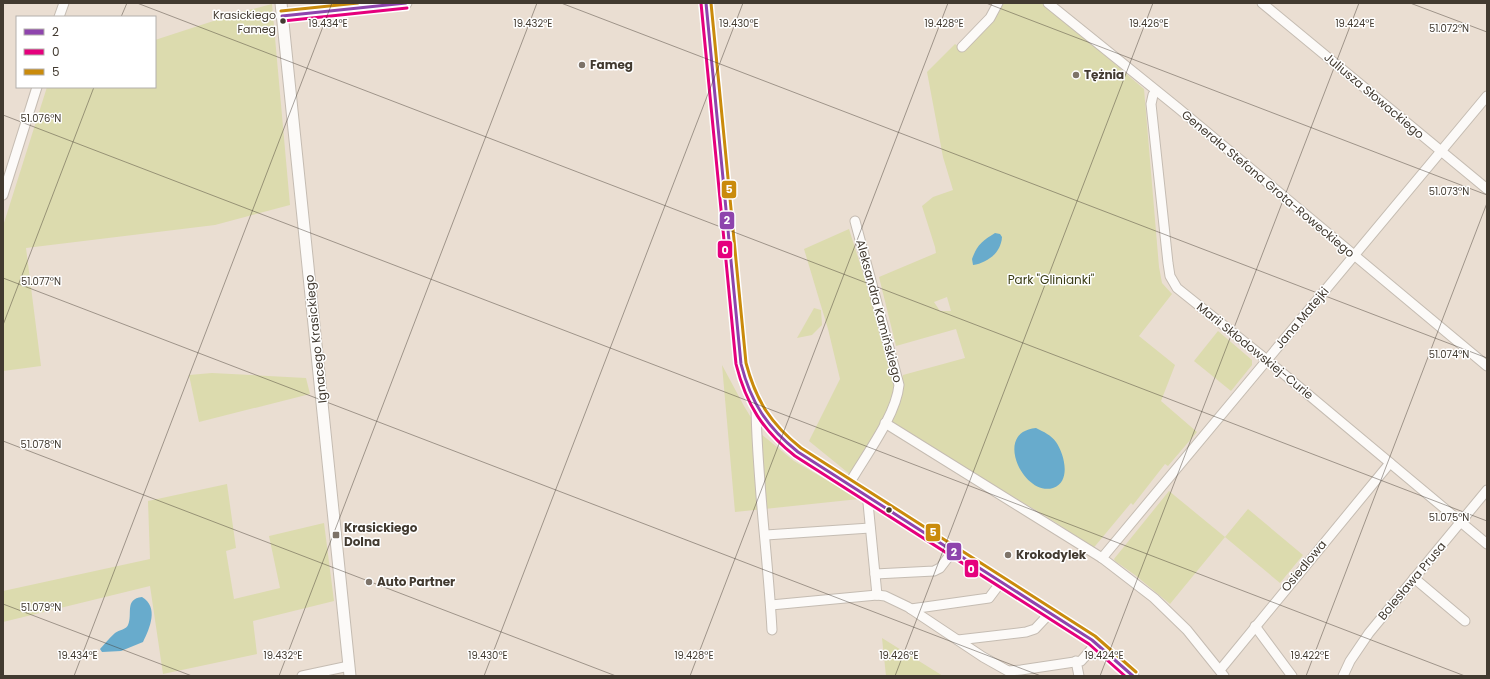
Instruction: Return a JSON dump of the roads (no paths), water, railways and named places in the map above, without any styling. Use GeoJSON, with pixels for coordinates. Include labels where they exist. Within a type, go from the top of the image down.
{"type":"FeatureCollection","features":[{"type":"Feature","properties":{"kind":"street"},"geometry":{"type":"LineString","coordinates":[[59,16],[64,3]]}},
{"type":"Feature","properties":{"kind":"street","name":"Ignacego Krasickiego"},"geometry":{"type":"LineString","coordinates":[[281,3],[349,671]]}},
{"type":"Feature","properties":{"kind":"street"},"geometry":{"type":"LineString","coordinates":[[282,16],[406,3]]}},
{"type":"Feature","properties":{"kind":"street"},"geometry":{"type":"LineString","coordinates":[[706,3],[741,364],[746,383],[756,407],[783,441],[1050,613],[1096,644],[1133,676]]}},
{"type":"Feature","properties":{"kind":"street"},"geometry":{"type":"LineString","coordinates":[[962,47],[990,18],[998,3]]}},
{"type":"Feature","properties":{"kind":"street","name":"Generała Stefana Grota-Roweckiego"},"geometry":{"type":"LineString","coordinates":[[1048,3],[1487,366]]}},
{"type":"Feature","properties":{"kind":"street","name":"Juliusza Słowackiego"},"geometry":{"type":"LineString","coordinates":[[1262,3],[1487,189]]}},
{"type":"Feature","properties":{"kind":"street"},"geometry":{"type":"LineString","coordinates":[[3,195],[37,88]]}},
{"type":"Feature","properties":{"kind":"street","name":"Marii Skłodowskiej-Curie"},"geometry":{"type":"LineString","coordinates":[[1156,91],[1153,95],[1151,104],[1168,263],[1172,282],[1177,288],[1267,360],[1487,544]]}},
{"type":"Feature","properties":{"kind":"street","name":"Jana Matejki"},"geometry":{"type":"LineString","coordinates":[[1102,558],[1487,96]]}},
{"type":"Feature","properties":{"kind":"street","name":"Aleksandra Kamińskiego"},"geometry":{"type":"LineString","coordinates":[[849,484],[895,405],[900,385],[855,221]]}},
{"type":"Feature","properties":{"kind":"street"},"geometry":{"type":"LineString","coordinates":[[756,407],[756,436],[766,535],[772,630]]}},
{"type":"Feature","properties":{"kind":"street"},"geometry":{"type":"LineString","coordinates":[[885,423],[1102,558],[1154,598],[1187,630],[1222,673]]}},
{"type":"Feature","properties":{"kind":"street","name":"Osiedlowa"},"geometry":{"type":"LineString","coordinates":[[1222,673],[1255,626],[1390,463]]}},
{"type":"Feature","properties":{"kind":"street","name":"Bolesława Prusa"},"geometry":{"type":"LineString","coordinates":[[1343,676],[1359,647],[1487,490]]}},
{"type":"Feature","properties":{"kind":"street"},"geometry":{"type":"LineString","coordinates":[[870,498],[868,503],[877,595]]}},
{"type":"Feature","properties":{"kind":"street"},"geometry":{"type":"LineString","coordinates":[[766,535],[870,528]]}},
{"type":"Feature","properties":{"kind":"street"},"geometry":{"type":"LineString","coordinates":[[875,574],[934,570],[940,568],[953,551]]}},
{"type":"Feature","properties":{"kind":"street"},"geometry":{"type":"LineString","coordinates":[[1414,578],[1465,621]]}},
{"type":"Feature","properties":{"kind":"street"},"geometry":{"type":"LineString","coordinates":[[911,609],[989,598],[1001,582]]}},
{"type":"Feature","properties":{"kind":"street"},"geometry":{"type":"LineString","coordinates":[[771,605],[877,595],[884,596],[911,609],[1008,671],[1081,661],[1096,644]]}},
{"type":"Feature","properties":{"kind":"street"},"geometry":{"type":"LineString","coordinates":[[958,640],[1035,630],[1050,613]]}},
{"type":"Feature","properties":{"kind":"street"},"geometry":{"type":"LineString","coordinates":[[1255,626],[1292,676]]}},
{"type":"Feature","properties":{"kind":"street"},"geometry":{"type":"LineString","coordinates":[[1076,661],[1079,676]]}},
{"type":"Feature","properties":{"kind":"street"},"geometry":{"type":"LineString","coordinates":[[302,676],[349,671]]}},
{"type":"Feature","properties":{"kind":"water"},"geometry":{"type":"Polygon","coordinates":[[[995,233],[1000,234],[1002,237],[999,248],[988,259],[973,265],[972,259],[978,247],[983,241],[995,233]]]}},
{"type":"Feature","properties":{"kind":"water"},"geometry":{"type":"Polygon","coordinates":[[[1036,428],[1054,440],[1062,453],[1064,460],[1065,467],[1063,480],[1059,485],[1053,488],[1042,488],[1032,483],[1023,474],[1017,463],[1014,451],[1016,440],[1023,432],[1036,428]]]}},
{"type":"Feature","properties":{"kind":"water"},"geometry":{"type":"Polygon","coordinates":[[[142,597],[147,601],[152,612],[152,618],[143,642],[121,651],[102,652],[100,649],[111,637],[127,626],[130,608],[133,601],[136,598],[142,597]]]}},
{"type":"Feature","properties":{"kind":"place","name":"Krasickiego Fameg"},"geometry":{"type":"Point","coordinates":[283,21]}},
{"type":"Feature","properties":{"kind":"place","name":"Fameg"},"geometry":{"type":"Point","coordinates":[582,65]}},
{"type":"Feature","properties":{"kind":"place","name":"Tężnia"},"geometry":{"type":"Point","coordinates":[1076,75]}},
{"type":"Feature","properties":{"kind":"place","name":"Krasickiego Dolna"},"geometry":{"type":"Point","coordinates":[336,535]}},
{"type":"Feature","properties":{"kind":"place","name":"Krokodylek"},"geometry":{"type":"Point","coordinates":[1008,555]}},
{"type":"Feature","properties":{"kind":"place","name":"Auto Partner"},"geometry":{"type":"Point","coordinates":[369,582]}},
{"type":"Feature","properties":{"kind":"park label","name":"Park \"Glinianki\""},"geometry":{"type":"Point","coordinates":[1051,280]}}]}
